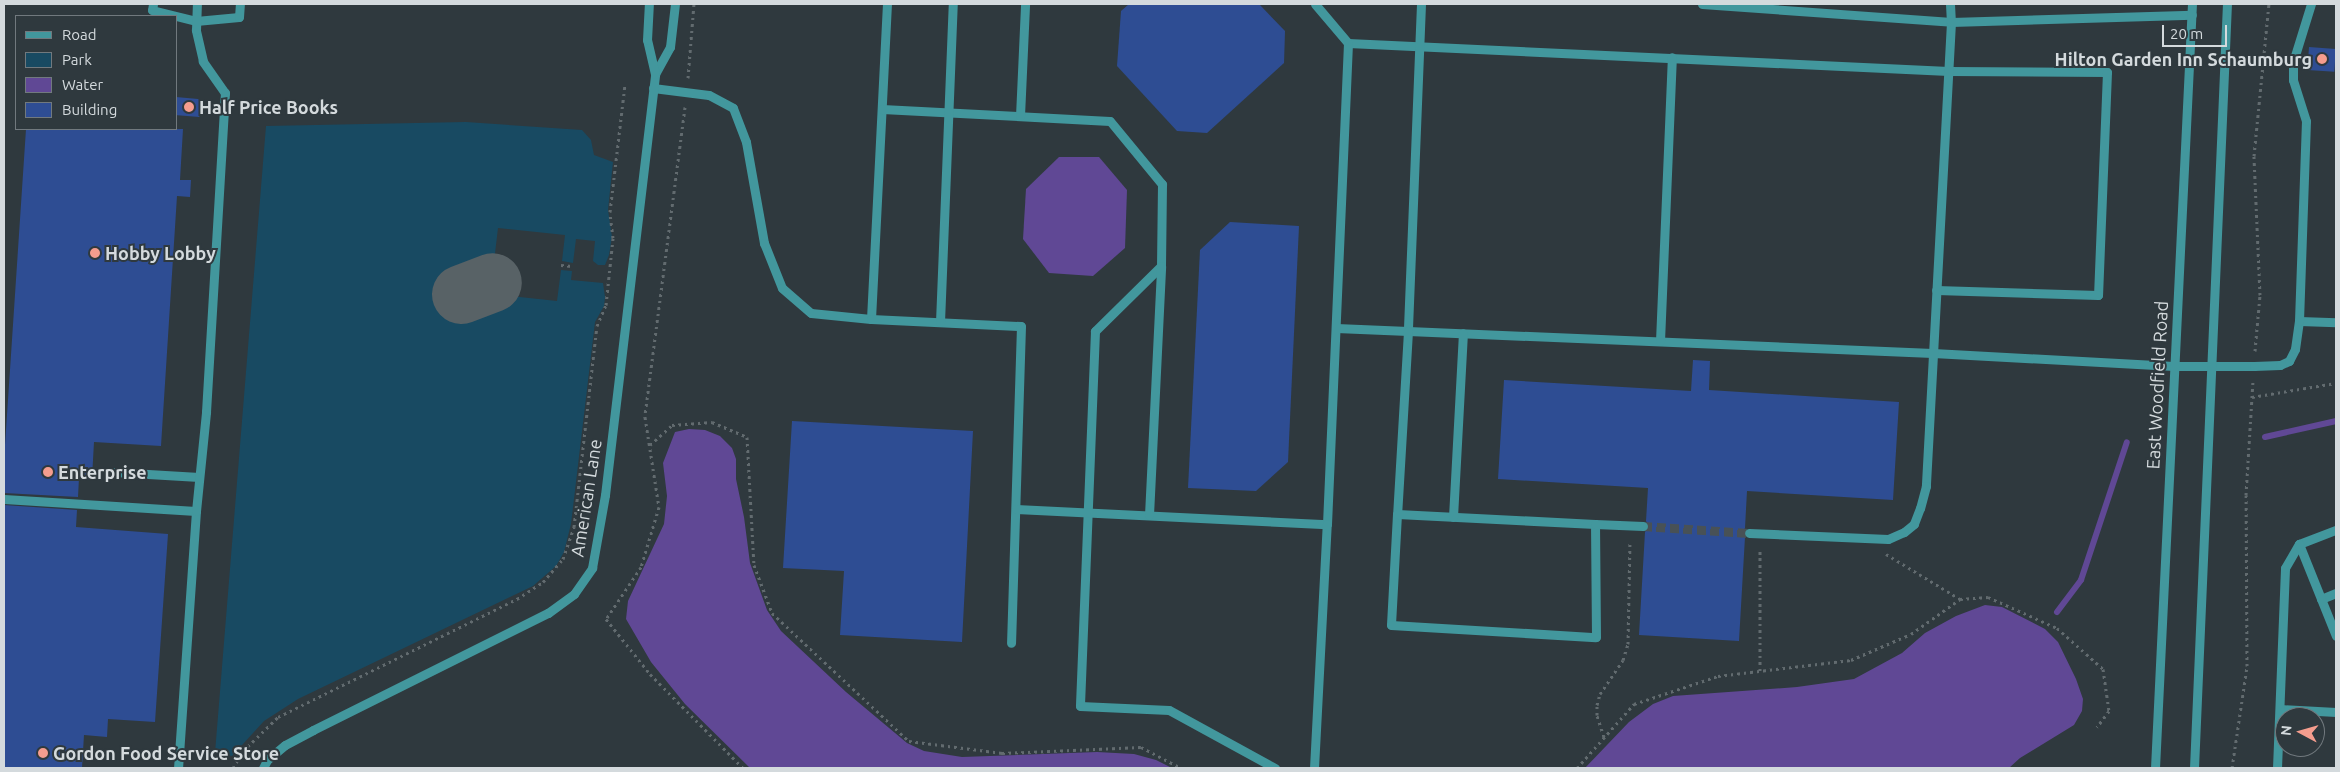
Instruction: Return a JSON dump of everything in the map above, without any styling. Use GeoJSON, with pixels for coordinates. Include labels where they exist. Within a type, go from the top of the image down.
{"type":"FeatureCollection","features":[{"type":"Feature","properties":{"kind":"street"},"geometry":{"type":"LineString","coordinates":[[153,4],[152,10],[172,15]]}},
{"type":"Feature","properties":{"kind":"street"},"geometry":{"type":"LineString","coordinates":[[178,768],[196,511],[206,412],[226,92],[203,60],[196,30],[197,4]]}},
{"type":"Feature","properties":{"kind":"street"},"geometry":{"type":"LineString","coordinates":[[178,16],[196,21],[239,17],[240,4]]}},
{"type":"Feature","properties":{"kind":"street","name":"American Lane"},"geometry":{"type":"LineString","coordinates":[[649,4],[647,40],[655,74]]}},
{"type":"Feature","properties":{"kind":"street","name":"American Lane"},"geometry":{"type":"LineString","coordinates":[[262,768],[284,745],[548,613],[574,594],[592,568],[604,495],[655,74],[670,46],[674,4]]}},
{"type":"Feature","properties":{"kind":"street"},"geometry":{"type":"LineString","coordinates":[[871,319],[887,4]]}},
{"type":"Feature","properties":{"kind":"street"},"geometry":{"type":"LineString","coordinates":[[940,322],[952,4]]}},
{"type":"Feature","properties":{"kind":"street"},"geometry":{"type":"LineString","coordinates":[[1020,116],[1025,4]]}},
{"type":"Feature","properties":{"kind":"street"},"geometry":{"type":"LineString","coordinates":[[1422,4],[1408,331],[1391,625],[1596,637],[1595,524]]}},
{"type":"Feature","properties":{"kind":"street"},"geometry":{"type":"LineString","coordinates":[[1702,4],[1951,22],[2192,14]]}},
{"type":"Feature","properties":{"kind":"street"},"geometry":{"type":"LineString","coordinates":[[1749,533],[1888,539],[1904,532],[1914,524],[1926,486],[1951,22],[1950,4]]}},
{"type":"Feature","properties":{"kind":"street","name":"East Woodfield Road"},"geometry":{"type":"LineString","coordinates":[[2155,768],[2192,4]]}},
{"type":"Feature","properties":{"kind":"street"},"geometry":{"type":"LineString","coordinates":[[2194,768],[2227,4]]}},
{"type":"Feature","properties":{"kind":"street"},"geometry":{"type":"LineString","coordinates":[[1336,328],[1933,353],[2174,366],[2280,365],[2289,361],[2295,349],[2299,321],[2306,121],[2293,80],[2293,62],[2311,4]]}},
{"type":"Feature","properties":{"kind":"street"},"geometry":{"type":"LineString","coordinates":[[1314,768],[1327,524],[1348,43],[1319,5]]}},
{"type":"Feature","properties":{"kind":"street"},"geometry":{"type":"LineString","coordinates":[[1348,43],[1948,71],[2107,72],[2098,295],[1936,290]]}},
{"type":"Feature","properties":{"kind":"street"},"geometry":{"type":"LineString","coordinates":[[1660,341],[1672,57]]}},
{"type":"Feature","properties":{"kind":"street"},"geometry":{"type":"LineString","coordinates":[[653,88],[710,95],[733,108],[746,142],[764,243],[782,288],[811,313],[871,319],[1021,326],[1011,643]]}},
{"type":"Feature","properties":{"kind":"street"},"geometry":{"type":"LineString","coordinates":[[882,109],[1110,121],[1162,184],[1161,266],[1149,515]]}},
{"type":"Feature","properties":{"kind":"street"},"geometry":{"type":"LineString","coordinates":[[1161,266],[1095,331],[1080,706],[1169,710],[1275,768]]}},
{"type":"Feature","properties":{"kind":"street"},"geometry":{"type":"LineString","coordinates":[[2299,321],[2336,322]]}},
{"type":"Feature","properties":{"kind":"street"},"geometry":{"type":"LineString","coordinates":[[1453,517],[1463,333]]}},
{"type":"Feature","properties":{"kind":"street"},"geometry":{"type":"LineString","coordinates":[[114,472],[199,477]]}},
{"type":"Feature","properties":{"kind":"street"},"geometry":{"type":"LineString","coordinates":[[4,499],[196,511]]}},
{"type":"Feature","properties":{"kind":"street"},"geometry":{"type":"LineString","coordinates":[[1016,509],[1327,524]]}},
{"type":"Feature","properties":{"kind":"street"},"geometry":{"type":"LineString","coordinates":[[1397,514],[1643,526]]}},
{"type":"Feature","properties":{"kind":"street"},"geometry":{"type":"LineString","coordinates":[[2280,707],[2285,568],[2299,544],[2336,530]]}},
{"type":"Feature","properties":{"kind":"street"},"geometry":{"type":"LineString","coordinates":[[2299,544],[2336,636]]}},
{"type":"Feature","properties":{"kind":"street"},"geometry":{"type":"LineString","coordinates":[[2321,599],[2336,593]]}},
{"type":"Feature","properties":{"kind":"path"},"geometry":{"type":"LineString","coordinates":[[694,4],[687,92],[645,417],[659,507],[641,567],[606,619],[650,674],[743,768]]}},
{"type":"Feature","properties":{"kind":"path"},"geometry":{"type":"LineString","coordinates":[[2232,768],[2247,666],[2246,495],[2260,295],[2254,156],[2269,4]]}},
{"type":"Feature","properties":{"kind":"path"},"geometry":{"type":"LineString","coordinates":[[233,768],[249,745],[278,717],[517,599],[543,582],[564,559],[574,527],[597,326],[606,305],[614,238],[610,212],[624,84]]}},
{"type":"Feature","properties":{"kind":"path"},"geometry":{"type":"LineString","coordinates":[[561,265],[572,266]]}},
{"type":"Feature","properties":{"kind":"path"},"geometry":{"type":"LineString","coordinates":[[2252,397],[2336,383]]}},
{"type":"Feature","properties":{"kind":"path"},"geometry":{"type":"LineString","coordinates":[[649,446],[672,425],[712,422],[747,437],[754,565],[772,613],[908,741],[1002,753],[1141,747],[1181,768]]}},
{"type":"Feature","properties":{"kind":"path"},"geometry":{"type":"LineString","coordinates":[[1760,534],[1760,671]]}},
{"type":"Feature","properties":{"kind":"path"},"geometry":{"type":"LineString","coordinates":[[1604,738],[1597,715],[1597,705],[1600,694],[1623,660],[1628,644],[1630,543]]}},
{"type":"Feature","properties":{"kind":"path"},"geometry":{"type":"LineString","coordinates":[[1884,553],[1960,599]]}},
{"type":"Feature","properties":{"kind":"path"},"geometry":{"type":"LineString","coordinates":[[1577,768],[1634,704],[1718,676],[1850,660],[1911,634],[1960,599],[1988,597],[2057,628],[2103,669],[2109,711],[2097,727]]}},
{"type":"Feature","properties":{"kind":"green space"},"geometry":{"type":"Polygon","coordinates":[[[466,122],[582,130],[591,140],[594,155],[613,162],[608,210],[612,237],[605,265],[598,265],[593,261],[595,241],[576,239],[573,263],[562,261],[565,235],[498,228],[492,279],[461,291],[462,282],[451,281],[448,304],[459,306],[461,297],[492,284],[491,294],[557,301],[561,270],[572,271],[571,280],[603,283],[604,306],[595,322],[571,524],[564,552],[556,566],[533,586],[298,699],[264,721],[232,756],[215,753],[266,126],[466,122]]]}},
{"type":"Feature","properties":{"kind":"water"},"geometry":{"type":"Polygon","coordinates":[[[1059,157],[1099,157],[1127,190],[1125,248],[1093,276],[1049,273],[1023,239],[1026,189],[1059,157]]]}},
{"type":"Feature","properties":{"kind":"water"},"geometry":{"type":"Polygon","coordinates":[[[689,429],[705,430],[720,436],[732,448],[736,459],[736,479],[744,517],[750,563],[767,610],[781,631],[846,692],[907,743],[924,751],[962,757],[1097,752],[1134,754],[1156,760],[1172,768],[750,768],[685,704],[651,662],[626,619],[628,601],[664,524],[667,496],[663,463],[675,432],[689,429]]]}},
{"type":"Feature","properties":{"kind":"water"},"geometry":{"type":"Polygon","coordinates":[[[1985,605],[2002,607],[2045,629],[2058,642],[2076,679],[2083,699],[2082,711],[2074,725],[2020,758],[2009,768],[1585,768],[1629,722],[1653,704],[1673,696],[1797,687],[1854,679],[1902,653],[1925,633],[1956,616],[1985,605]]]}},
{"type":"Feature","properties":{"kind":"building"},"geometry":{"type":"Polygon","coordinates":[[[1129,4],[1259,4],[1285,31],[1284,63],[1207,133],[1177,131],[1117,66],[1121,11],[1129,4]]]}},
{"type":"Feature","properties":{"kind":"building","name":"Hilton Garden Inn Schaumburg"},"geometry":{"type":"Polygon","coordinates":[[[2309,47],[2336,49],[2334,72],[2307,70],[2309,47]]]}},
{"type":"Feature","properties":{"kind":"building","name":"Half Price Books"},"geometry":{"type":"Polygon","coordinates":[[[178,97],[201,99],[199,117],[178,115],[178,97]]]}},
{"type":"Feature","properties":{"kind":"building","name":"Hobby Lobby"},"geometry":{"type":"Polygon","coordinates":[[[183,129],[180,180],[191,180],[190,197],[177,196],[161,446],[94,442],[92,478],[79,478],[78,497],[4,493],[4,460],[26,130],[183,129]]]}},
{"type":"Feature","properties":{"kind":"building"},"geometry":{"type":"Polygon","coordinates":[[[1230,222],[1299,226],[1288,462],[1256,491],[1188,488],[1200,250],[1230,222]]]}},
{"type":"Feature","properties":{"kind":"building"},"geometry":{"type":"Polygon","coordinates":[[[1693,360],[1710,361],[1709,390],[1899,402],[1893,500],[1747,491],[1745,528],[1743,532],[1745,537],[1739,641],[1639,635],[1645,532],[1649,527],[1646,521],[1648,488],[1498,479],[1504,380],[1691,391],[1693,360]]]}},
{"type":"Feature","properties":{"kind":"building"},"geometry":{"type":"Polygon","coordinates":[[[792,421],[973,431],[962,642],[840,635],[844,571],[783,568],[792,421]]]}},
{"type":"Feature","properties":{"kind":"building"},"geometry":{"type":"Polygon","coordinates":[[[4,505],[77,510],[76,527],[168,534],[155,722],[108,719],[107,737],[84,735],[82,768],[4,768],[4,505]]]}},
{"type":"Feature","properties":{"kind":"waterway"},"geometry":{"type":"LineString","coordinates":[[2265,437],[2336,421]]}},
{"type":"Feature","properties":{"kind":"waterway"},"geometry":{"type":"LineString","coordinates":[[2057,612],[2081,580],[2127,442]]}},
{"type":"Feature","properties":{"kind":"taxiway"},"geometry":{"type":"LineString","coordinates":[[461,294],[492,282]]}},
{"type":"Feature","properties":{"kind":"tunnel"},"geometry":{"type":"LineString","coordinates":[[1643,526],[1749,533]]}},
{"type":"Feature","properties":{"kind":"place","name":"Hilton Garden Inn Schaumburg"},"geometry":{"type":"Point","coordinates":[2322,59]}},
{"type":"Feature","properties":{"kind":"place","name":"Half Price Books"},"geometry":{"type":"Point","coordinates":[189,107]}},
{"type":"Feature","properties":{"kind":"place","name":"Hobby Lobby"},"geometry":{"type":"Point","coordinates":[95,253]}},
{"type":"Feature","properties":{"kind":"place","name":"Enterprise"},"geometry":{"type":"Point","coordinates":[48,472]}},
{"type":"Feature","properties":{"kind":"place","name":"Gordon Food Service Store"},"geometry":{"type":"Point","coordinates":[43,753]}}]}
